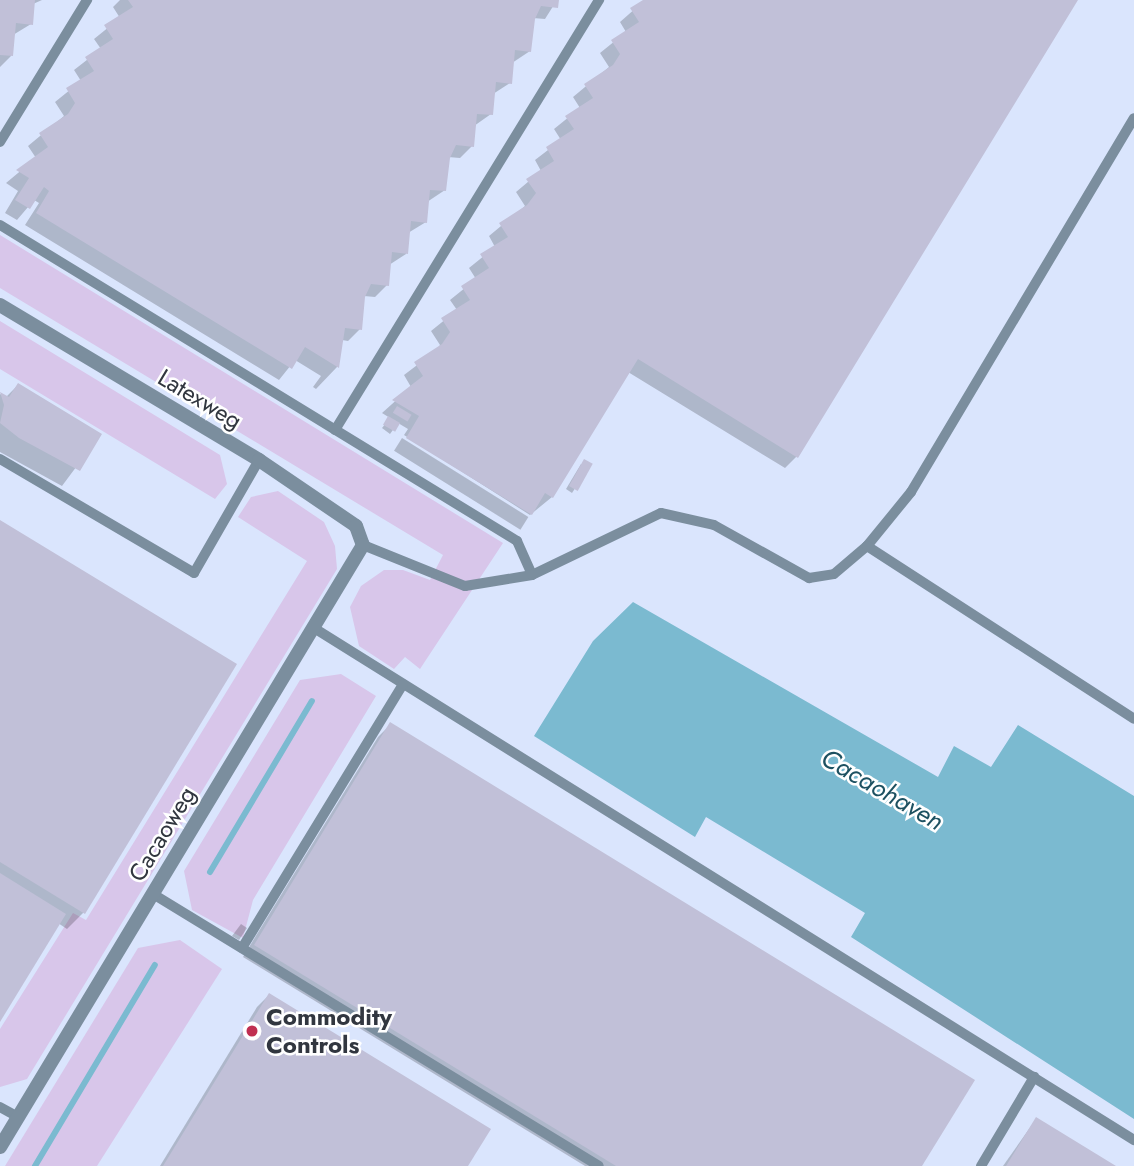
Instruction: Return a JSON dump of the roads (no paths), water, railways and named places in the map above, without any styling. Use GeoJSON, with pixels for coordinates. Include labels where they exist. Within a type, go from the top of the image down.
{"type":"FeatureCollection","features":[{"type":"Feature","properties":{"kind":"street","name":"Latexweg"},"geometry":{"type":"LineString","coordinates":[[0,304],[259,460],[356,526],[363,545]]}},
{"type":"Feature","properties":{"kind":"street","name":"Cacaoweg"},"geometry":{"type":"LineString","coordinates":[[0,1147],[363,545]]}},
{"type":"Feature","properties":{"kind":"lane"},"geometry":{"type":"LineString","coordinates":[[0,142],[87,0]]}},
{"type":"Feature","properties":{"kind":"lane"},"geometry":{"type":"LineString","coordinates":[[335,429],[598,0]]}},
{"type":"Feature","properties":{"kind":"lane"},"geometry":{"type":"LineString","coordinates":[[363,545],[465,586],[532,575],[661,513],[715,525],[809,579],[834,574],[867,546],[911,492],[1134,118]]}},
{"type":"Feature","properties":{"kind":"lane"},"geometry":{"type":"LineString","coordinates":[[0,225],[517,541],[532,575]]}},
{"type":"Feature","properties":{"kind":"lane"},"geometry":{"type":"LineString","coordinates":[[0,458],[194,573],[259,460]]}},
{"type":"Feature","properties":{"kind":"lane"},"geometry":{"type":"LineString","coordinates":[[867,546],[1134,719]]}},
{"type":"Feature","properties":{"kind":"lane"},"geometry":{"type":"LineString","coordinates":[[314,628],[1134,1140]]}},
{"type":"Feature","properties":{"kind":"lane"},"geometry":{"type":"LineString","coordinates":[[242,948],[403,684]]}},
{"type":"Feature","properties":{"kind":"lane"},"geometry":{"type":"LineString","coordinates":[[153,894],[599,1166]]}},
{"type":"Feature","properties":{"kind":"lane"},"geometry":{"type":"LineString","coordinates":[[981,1166],[1034,1077]]}},
{"type":"Feature","properties":{"kind":"lane"},"geometry":{"type":"LineString","coordinates":[[0,1107],[18,1117]]}},
{"type":"Feature","properties":{"kind":"water","name":"Cacaohaven"},"geometry":{"type":"Polygon","coordinates":[[[633,602],[938,777],[954,746],[991,767],[1018,725],[1134,796],[1134,1119],[851,937],[865,913],[706,817],[695,837],[534,736],[593,641],[633,602]]]}},
{"type":"Feature","properties":{"kind":"waterway"},"geometry":{"type":"LineString","coordinates":[[210,872],[312,701]]}},
{"type":"Feature","properties":{"kind":"waterway"},"geometry":{"type":"LineString","coordinates":[[35,1166],[155,965]]}},
{"type":"Feature","properties":{"kind":"place","name":"Commodity Controls"},"geometry":{"type":"Point","coordinates":[252,1031]}}]}
